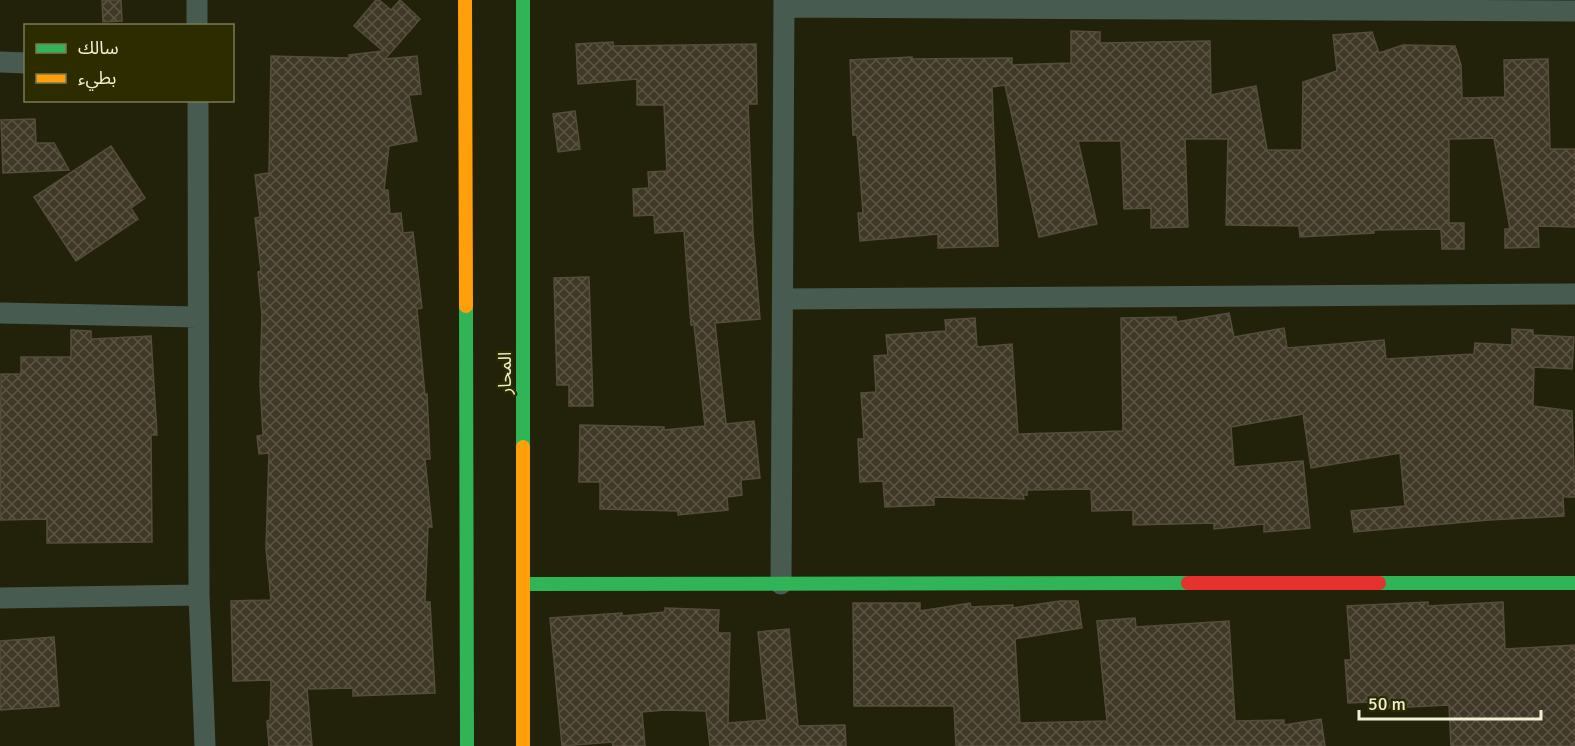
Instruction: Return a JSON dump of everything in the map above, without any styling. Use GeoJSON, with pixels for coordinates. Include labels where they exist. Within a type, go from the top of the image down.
{"type":"FeatureCollection","features":[{"type":"Feature","properties":{"kind":"street"},"geometry":{"type":"LineString","coordinates":[[197,0],[197,24]]}},
{"type":"Feature","properties":{"kind":"street"},"geometry":{"type":"LineString","coordinates":[[465,0],[467,746]]}},
{"type":"Feature","properties":{"kind":"street","name":"المحار"},"geometry":{"type":"LineString","coordinates":[[523,0],[523,746]]}},
{"type":"Feature","properties":{"kind":"street"},"geometry":{"type":"LineString","coordinates":[[781,584],[784,3],[1513,5],[1575,11]]}},
{"type":"Feature","properties":{"kind":"street"},"geometry":{"type":"LineString","coordinates":[[0,62],[24,63]]}},
{"type":"Feature","properties":{"kind":"street"},"geometry":{"type":"LineString","coordinates":[[198,102],[199,595],[205,746]]}},
{"type":"Feature","properties":{"kind":"street"},"geometry":{"type":"LineString","coordinates":[[783,299],[1575,294]]}},
{"type":"Feature","properties":{"kind":"street"},"geometry":{"type":"LineString","coordinates":[[0,314],[198,317]]}},
{"type":"Feature","properties":{"kind":"street"},"geometry":{"type":"LineString","coordinates":[[523,584],[1575,583]]}},
{"type":"Feature","properties":{"kind":"street"},"geometry":{"type":"LineString","coordinates":[[0,598],[199,595]]}},
{"type":"Feature","properties":{"kind":"building"},"geometry":{"type":"Polygon","coordinates":[[[102,0],[121,0],[122,21],[103,22],[102,0]]]}},
{"type":"Feature","properties":{"kind":"building"},"geometry":{"type":"Polygon","coordinates":[[[376,0],[391,10],[400,0],[420,19],[385,59],[417,56],[421,94],[409,95],[417,141],[389,146],[384,190],[388,190],[390,214],[401,213],[403,233],[413,232],[422,308],[417,309],[425,395],[427,394],[430,459],[425,459],[432,527],[428,527],[425,602],[430,602],[435,693],[353,696],[353,688],[307,689],[312,746],[269,746],[267,721],[270,720],[271,680],[233,681],[231,601],[271,600],[266,548],[269,453],[259,454],[257,436],[263,435],[260,384],[262,315],[258,272],[261,271],[255,218],[260,217],[255,175],[269,173],[271,56],[349,58],[349,55],[383,51],[354,26],[376,0]]]}},
{"type":"Feature","properties":{"kind":"building"},"geometry":{"type":"Polygon","coordinates":[[[1071,31],[1100,32],[1100,43],[1210,41],[1211,95],[1256,86],[1267,150],[1302,150],[1303,82],[1337,71],[1333,35],[1372,32],[1379,53],[1403,45],[1455,46],[1461,65],[1462,98],[1505,97],[1504,60],[1548,59],[1550,149],[1575,149],[1575,227],[1538,226],[1539,247],[1505,248],[1505,229],[1510,229],[1494,138],[1449,139],[1449,223],[1464,223],[1464,249],[1442,249],[1441,229],[1374,230],[1374,233],[1300,237],[1299,226],[1226,225],[1228,139],[1185,139],[1188,227],[1151,228],[1151,208],[1124,209],[1121,141],[1078,141],[1097,224],[1039,237],[1005,85],[992,87],[998,246],[938,248],[938,234],[860,241],[858,213],[863,213],[857,135],[853,135],[850,60],[912,57],[912,59],[1012,58],[1012,65],[1071,63],[1071,31]]]}},
{"type":"Feature","properties":{"kind":"building"},"geometry":{"type":"Polygon","coordinates":[[[613,42],[613,46],[756,44],[757,104],[748,104],[753,232],[760,319],[715,323],[726,424],[754,421],[760,478],[741,480],[742,495],[727,497],[728,510],[678,515],[678,511],[600,509],[600,482],[579,482],[580,425],[664,427],[664,430],[705,426],[694,325],[691,325],[684,231],[655,233],[654,215],[634,216],[633,189],[649,188],[648,172],[667,171],[664,105],[637,105],[637,79],[578,84],[576,44],[613,42]]]}},
{"type":"Feature","properties":{"kind":"building"},"geometry":{"type":"Polygon","coordinates":[[[575,111],[580,149],[558,152],[553,114],[575,111]]]}},
{"type":"Feature","properties":{"kind":"building"},"geometry":{"type":"Polygon","coordinates":[[[35,119],[36,143],[54,143],[69,170],[3,173],[1,120],[35,119]]]}},
{"type":"Feature","properties":{"kind":"building"},"geometry":{"type":"Polygon","coordinates":[[[111,146],[145,198],[131,208],[138,219],[76,261],[34,197],[111,146]]]}},
{"type":"Feature","properties":{"kind":"building"},"geometry":{"type":"Polygon","coordinates":[[[589,277],[593,406],[569,406],[569,385],[557,385],[554,278],[589,277]]]}},
{"type":"Feature","properties":{"kind":"building"},"geometry":{"type":"Polygon","coordinates":[[[1229,313],[1234,337],[1284,328],[1287,348],[1384,340],[1386,359],[1474,354],[1475,343],[1512,345],[1512,329],[1533,330],[1533,335],[1574,337],[1572,369],[1534,367],[1533,406],[1572,411],[1575,497],[1563,497],[1564,516],[1354,532],[1351,511],[1405,506],[1400,453],[1311,468],[1303,414],[1231,427],[1234,467],[1303,461],[1310,528],[1264,532],[1264,524],[1214,529],[1214,523],[1133,525],[1133,510],[1092,511],[1091,489],[1027,490],[1027,495],[1023,495],[1024,499],[934,497],[934,505],[885,507],[883,481],[860,482],[858,439],[864,439],[861,393],[876,392],[874,356],[888,355],[886,335],[946,331],[945,320],[975,318],[977,347],[1012,344],[1018,434],[1123,431],[1121,318],[1176,317],[1176,322],[1229,313]]]}},
{"type":"Feature","properties":{"kind":"building"},"geometry":{"type":"Polygon","coordinates":[[[71,330],[91,331],[91,339],[151,336],[157,435],[151,435],[152,542],[47,543],[47,519],[0,520],[1,374],[21,374],[21,357],[71,357],[71,330]]]}},
{"type":"Feature","properties":{"kind":"building"},"geometry":{"type":"Polygon","coordinates":[[[1060,601],[1078,601],[1082,628],[1015,639],[1020,723],[1107,721],[1097,621],[1135,618],[1136,627],[1229,621],[1235,721],[1284,720],[1284,725],[1321,719],[1325,746],[956,746],[954,706],[854,706],[853,603],[920,603],[920,611],[970,603],[971,607],[1013,605],[1013,608],[1060,601]]]}},
{"type":"Feature","properties":{"kind":"building"},"geometry":{"type":"Polygon","coordinates":[[[1428,602],[1428,606],[1503,602],[1505,649],[1575,645],[1575,746],[1451,746],[1449,705],[1370,709],[1370,702],[1348,703],[1345,660],[1351,660],[1347,606],[1428,602]]]}},
{"type":"Feature","properties":{"kind":"building"},"geometry":{"type":"Polygon","coordinates":[[[665,608],[719,610],[718,633],[730,633],[728,723],[767,720],[758,632],[789,629],[798,726],[845,725],[846,746],[710,746],[706,711],[665,710],[642,712],[645,746],[613,746],[612,742],[562,746],[550,618],[622,613],[622,616],[665,612],[665,608]]]}},
{"type":"Feature","properties":{"kind":"building"},"geometry":{"type":"Polygon","coordinates":[[[54,637],[59,706],[0,710],[0,641],[54,637]]]}},
{"type":"Feature","properties":{"kind":"traffic: fast"},"geometry":{"type":"LineString","coordinates":[[523,0],[523,447]]}},
{"type":"Feature","properties":{"kind":"traffic: fast"},"geometry":{"type":"LineString","coordinates":[[466,306],[467,746]]}},
{"type":"Feature","properties":{"kind":"traffic: fast"},"geometry":{"type":"LineString","coordinates":[[523,584],[1188,583]]}},
{"type":"Feature","properties":{"kind":"traffic: fast"},"geometry":{"type":"LineString","coordinates":[[1379,583],[1575,583]]}},
{"type":"Feature","properties":{"kind":"traffic: slow"},"geometry":{"type":"LineString","coordinates":[[465,0],[466,306]]}},
{"type":"Feature","properties":{"kind":"traffic: slow"},"geometry":{"type":"LineString","coordinates":[[523,447],[523,746]]}},
{"type":"Feature","properties":{"kind":"traffic: jam"},"geometry":{"type":"LineString","coordinates":[[1188,583],[1379,583]]}}]}
